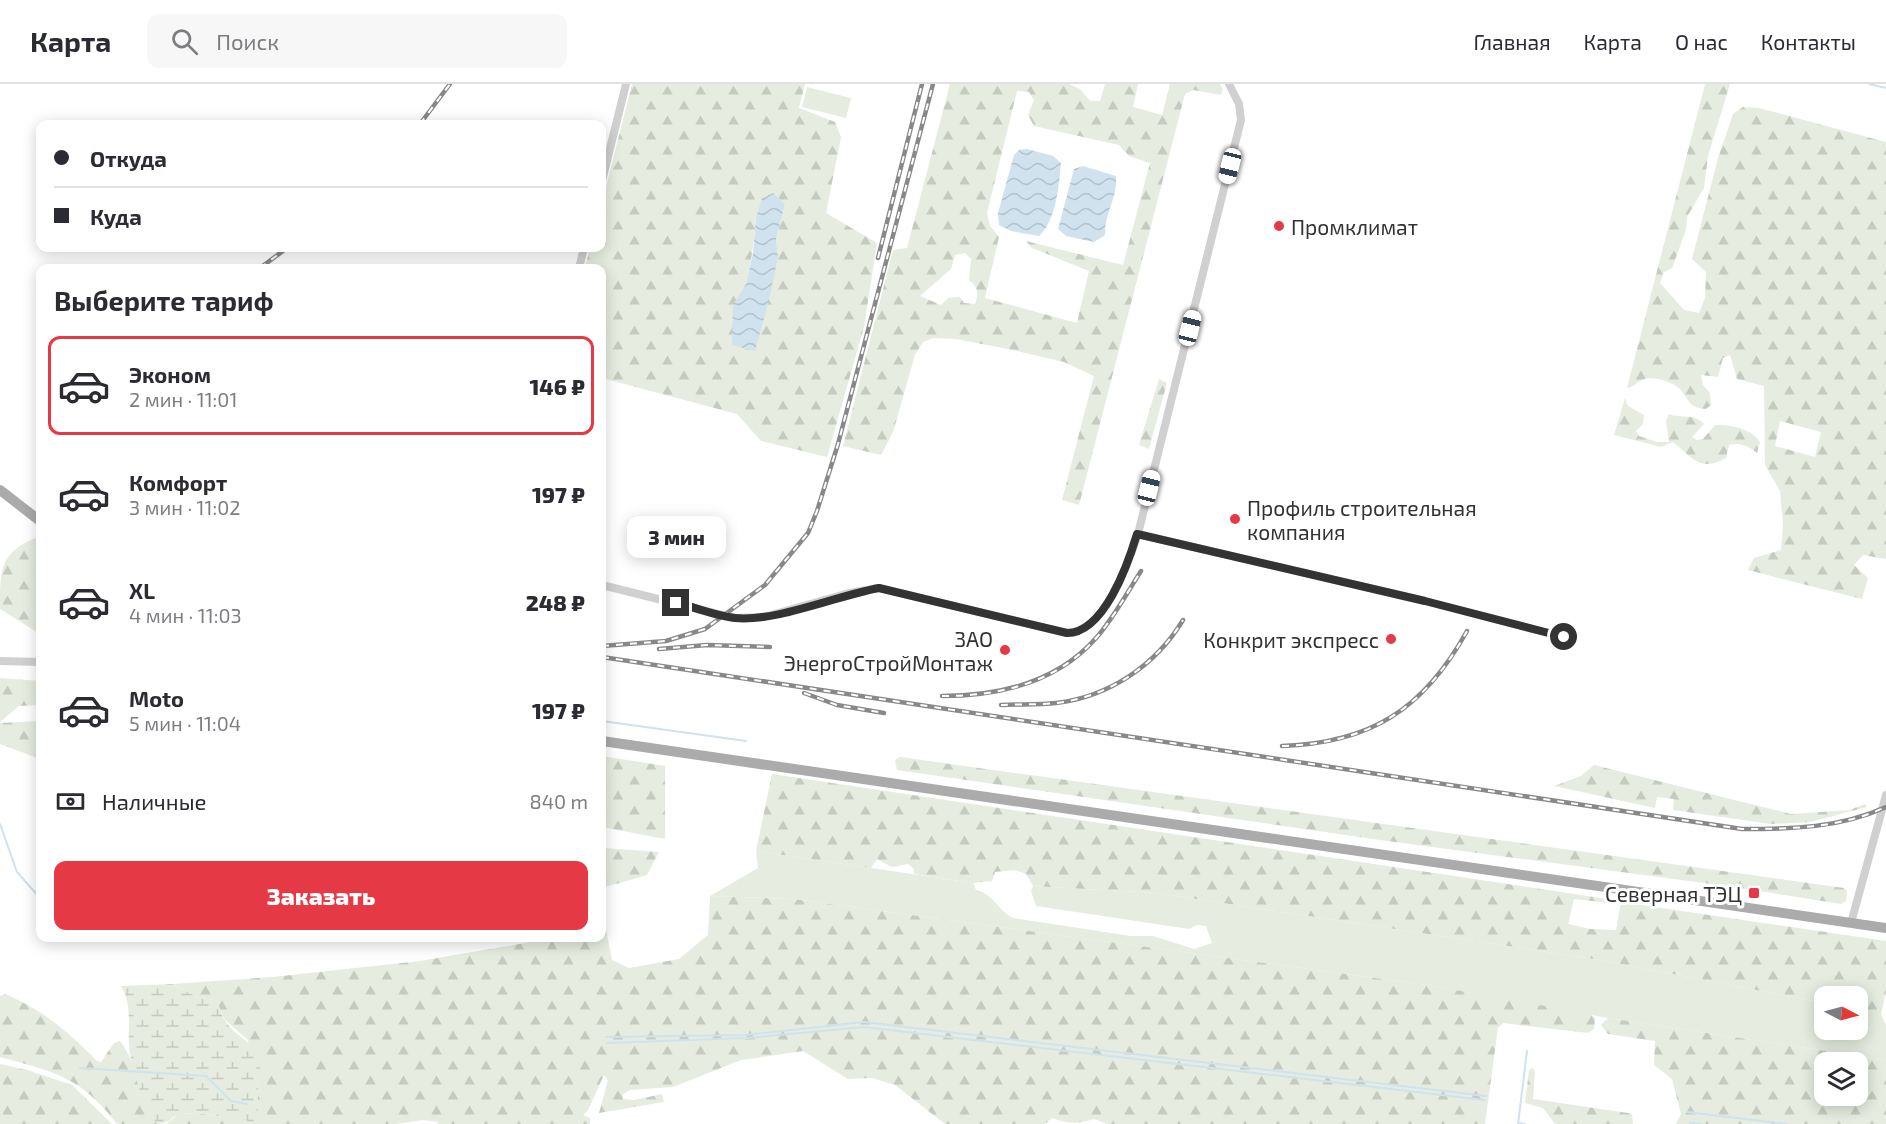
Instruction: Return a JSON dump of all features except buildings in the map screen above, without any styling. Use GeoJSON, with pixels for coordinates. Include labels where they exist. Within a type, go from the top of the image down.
{"type":"FeatureCollection","features":[{"type":"Feature","properties":{"kind":"main road"},"geometry":{"type":"LineString","coordinates":[[0,490],[36,518]]}},
{"type":"Feature","properties":{"kind":"main road"},"geometry":{"type":"LineString","coordinates":[[606,742],[1886,928]]}},
{"type":"Feature","properties":{"kind":"street"},"geometry":{"type":"LineString","coordinates":[[606,165],[626,84]]}},
{"type":"Feature","properties":{"kind":"street"},"geometry":{"type":"LineString","coordinates":[[606,586],[734,618],[764,617],[849,593],[879,588],[1067,633],[1077,633],[1094,621],[1122,579],[1137,534],[1241,120],[1239,104],[1229,84]]}},
{"type":"Feature","properties":{"kind":"street"},"geometry":{"type":"LineString","coordinates":[[1137,534],[1436,604],[1564,637]]}},
{"type":"Feature","properties":{"kind":"street"},"geometry":{"type":"LineString","coordinates":[[0,661],[36,663]]}},
{"type":"Feature","properties":{"kind":"street"},"geometry":{"type":"LineString","coordinates":[[1851,923],[1886,795]]}},
{"type":"Feature","properties":{"kind":"green space"},"geometry":{"type":"Polygon","coordinates":[[[632,84],[805,84],[799,108],[835,122],[841,137],[826,213],[877,243],[864,327],[827,457],[761,441],[737,414],[606,379],[606,264],[586,264],[589,252],[606,252],[606,187],[632,84]],[[785,204],[756,218],[749,272],[745,286],[734,306],[734,319],[778,257],[776,239],[785,204]]]}},
{"type":"Feature","properties":{"kind":"green space"},"geometry":{"type":"Polygon","coordinates":[[[950,84],[1069,84],[1080,89],[1090,101],[1100,101],[1105,84],[1138,84],[1133,107],[1162,115],[1170,84],[1220,84],[1223,90],[1221,95],[1193,90],[1185,94],[1079,505],[1062,500],[1094,376],[1064,362],[956,339],[933,338],[923,342],[915,355],[893,432],[881,455],[843,446],[893,250],[907,248],[950,84]],[[1017,91],[987,213],[990,226],[999,237],[985,298],[1077,323],[1089,271],[1032,248],[1026,241],[1123,265],[1150,163],[1129,156],[1119,145],[1034,126],[1028,115],[1034,100],[1029,92],[1017,91]],[[965,253],[955,255],[951,269],[920,296],[941,305],[948,298],[960,297],[964,303],[975,304],[977,290],[969,280],[971,259],[965,253]]]}},
{"type":"Feature","properties":{"kind":"green space"},"geometry":{"type":"Polygon","coordinates":[[[1705,84],[1730,84],[1708,156],[1704,188],[1687,217],[1686,230],[1672,268],[1664,272],[1660,283],[1684,310],[1699,313],[1705,298],[1706,272],[1692,259],[1718,158],[1733,114],[1743,107],[1759,108],[1886,142],[1886,559],[1863,555],[1854,565],[1868,578],[1862,599],[1748,570],[1754,558],[1781,550],[1783,524],[1780,491],[1765,465],[1764,386],[1737,379],[1730,355],[1723,358],[1718,377],[1701,375],[1703,385],[1710,393],[1711,405],[1706,409],[1693,405],[1678,387],[1664,380],[1644,379],[1627,388],[1705,84]],[[1780,421],[1775,446],[1815,457],[1821,432],[1780,421]]]}},
{"type":"Feature","properties":{"kind":"green space"},"geometry":{"type":"Polygon","coordinates":[[[807,87],[851,98],[846,118],[802,107],[807,87]]]}},
{"type":"Feature","properties":{"kind":"green space"},"geometry":{"type":"Polygon","coordinates":[[[1159,379],[1167,383],[1149,449],[1139,445],[1159,379]]]}},
{"type":"Feature","properties":{"kind":"green space"},"geometry":{"type":"Polygon","coordinates":[[[1625,398],[1628,406],[1644,415],[1643,424],[1636,431],[1639,436],[1657,442],[1669,442],[1666,421],[1669,414],[1692,417],[1704,424],[1692,437],[1697,440],[1703,439],[1715,425],[1734,427],[1746,430],[1756,437],[1760,442],[1757,453],[1744,445],[1729,445],[1726,458],[1703,464],[1673,442],[1661,447],[1614,435],[1625,398]]]}},
{"type":"Feature","properties":{"kind":"green space"},"geometry":{"type":"Polygon","coordinates":[[[36,538],[36,632],[0,609],[2,572],[5,563],[17,548],[36,538]]]}},
{"type":"Feature","properties":{"kind":"green space"},"geometry":{"type":"Polygon","coordinates":[[[0,678],[36,681],[36,705],[19,706],[0,722],[0,678]]]}},
{"type":"Feature","properties":{"kind":"green space"},"geometry":{"type":"Polygon","coordinates":[[[36,721],[36,758],[0,744],[0,723],[36,721]]]}},
{"type":"Feature","properties":{"kind":"green space"},"geometry":{"type":"Polygon","coordinates":[[[606,757],[665,766],[665,839],[606,828],[606,757]]]}},
{"type":"Feature","properties":{"kind":"green space"},"geometry":{"type":"Polygon","coordinates":[[[900,757],[1844,888],[1847,891],[1846,901],[1841,904],[897,770],[895,760],[900,757]]]}},
{"type":"Feature","properties":{"kind":"green space"},"geometry":{"type":"Polygon","coordinates":[[[1594,765],[1791,814],[1849,810],[1865,804],[1867,807],[1810,822],[1771,824],[1673,810],[1674,799],[1657,797],[1655,808],[1554,786],[1581,776],[1594,765]]]}},
{"type":"Feature","properties":{"kind":"green space"},"geometry":{"type":"Polygon","coordinates":[[[772,774],[1614,900],[1611,903],[1574,899],[1568,924],[1591,929],[1616,930],[1621,902],[1886,941],[1886,992],[1881,1014],[1868,1011],[1868,986],[1814,986],[1814,1001],[1600,960],[1156,893],[1033,886],[1026,874],[1015,870],[995,872],[992,881],[973,883],[914,874],[914,869],[908,864],[892,867],[877,859],[871,868],[756,851],[772,774]]]}},
{"type":"Feature","properties":{"kind":"green space"},"geometry":{"type":"Polygon","coordinates":[[[606,848],[659,852],[647,875],[606,887],[606,848]]]}},
{"type":"Feature","properties":{"kind":"green space"},"geometry":{"type":"Polygon","coordinates":[[[756,851],[973,883],[976,890],[987,895],[1013,918],[1131,936],[1153,936],[1194,949],[1212,943],[1206,926],[1197,925],[1189,929],[1036,906],[1031,891],[1033,886],[1156,893],[1600,960],[1814,1001],[1814,1040],[1868,1040],[1868,1011],[1881,1014],[1886,1025],[1886,1060],[1868,1057],[1868,1052],[1833,1052],[1608,1018],[1427,985],[793,899],[710,896],[758,868],[756,851]]]}},
{"type":"Feature","properties":{"kind":"green space"},"geometry":{"type":"Polygon","coordinates":[[[710,896],[793,899],[1427,985],[1590,1014],[1595,1018],[1594,1029],[1588,1033],[1503,1023],[1498,1028],[1485,1124],[1107,1124],[1094,1119],[1073,1123],[1052,1118],[1045,1124],[945,1124],[895,1085],[872,1078],[848,1079],[803,1051],[741,1060],[673,1087],[630,1090],[623,1094],[623,1099],[634,1100],[662,1094],[664,1102],[599,1113],[608,1080],[604,1075],[588,1110],[583,1115],[590,1118],[590,1124],[437,1124],[439,1122],[423,1120],[396,1124],[258,1124],[258,1086],[254,1077],[248,1040],[225,1020],[216,1000],[199,998],[172,984],[273,977],[420,961],[531,942],[606,942],[606,929],[612,960],[629,968],[679,959],[708,935],[710,896]]]}},
{"type":"Feature","properties":{"kind":"green space"},"geometry":{"type":"Polygon","coordinates":[[[172,984],[199,998],[216,1000],[229,1026],[254,1051],[260,1070],[254,1077],[258,1086],[258,1124],[251,1124],[246,1120],[191,1113],[157,1124],[152,1116],[134,1072],[129,1045],[127,1002],[121,986],[172,984]]]}},
{"type":"Feature","properties":{"kind":"green space"},"geometry":{"type":"Polygon","coordinates":[[[5,994],[32,1007],[55,1023],[97,1061],[101,1062],[114,1043],[120,1041],[131,1060],[157,1124],[117,1124],[104,1108],[79,1086],[52,1072],[0,1057],[0,996],[5,994]]]}},
{"type":"Feature","properties":{"kind":"green space"},"geometry":{"type":"Polygon","coordinates":[[[1608,1018],[1833,1052],[1814,1052],[1814,1106],[1868,1106],[1868,1057],[1886,1060],[1886,1124],[1676,1124],[1681,1114],[1672,1079],[1654,1065],[1655,1041],[1608,1034],[1601,1025],[1608,1018]]]}},
{"type":"Feature","properties":{"kind":"green space"},"geometry":{"type":"Polygon","coordinates":[[[0,1064],[27,1070],[72,1085],[112,1124],[0,1124],[0,1064]]]}},
{"type":"Feature","properties":{"kind":"green space"},"geometry":{"type":"Polygon","coordinates":[[[1532,1068],[1535,1071],[1533,1099],[1632,1114],[1633,1124],[1555,1124],[1543,1108],[1525,1103],[1529,1070],[1532,1068]]]}},
{"type":"Feature","properties":{"kind":"green space"},"geometry":{"type":"Polygon","coordinates":[[[196,1113],[246,1120],[251,1124],[166,1124],[179,1114],[196,1113]]]}},
{"type":"Feature","properties":{"kind":"water"},"geometry":{"type":"Polygon","coordinates":[[[1027,149],[1053,156],[1061,163],[1053,212],[1039,236],[1011,231],[999,225],[998,213],[1014,155],[1019,150],[1027,149]]]}},
{"type":"Feature","properties":{"kind":"water"},"geometry":{"type":"Polygon","coordinates":[[[1083,166],[1116,176],[1105,235],[1094,242],[1066,236],[1058,229],[1074,169],[1083,166]]]}},
{"type":"Feature","properties":{"kind":"water"},"geometry":{"type":"Polygon","coordinates":[[[773,193],[785,204],[776,239],[778,257],[755,351],[732,345],[733,305],[746,284],[753,253],[756,218],[762,198],[773,193]]]}},
{"type":"Feature","properties":{"kind":"waterway"},"geometry":{"type":"LineString","coordinates":[[1869,84],[1886,88]]}},
{"type":"Feature","properties":{"kind":"waterway"},"geometry":{"type":"LineString","coordinates":[[606,722],[746,741]]}},
{"type":"Feature","properties":{"kind":"waterway"},"geometry":{"type":"LineString","coordinates":[[0,824],[17,872],[36,893]]}},
{"type":"Feature","properties":{"kind":"waterway"},"geometry":{"type":"LineString","coordinates":[[606,1037],[745,1035],[864,1022],[1486,1096]]}},
{"type":"Feature","properties":{"kind":"waterway"},"geometry":{"type":"LineString","coordinates":[[607,1043],[747,1038],[864,1027],[1484,1100]]}},
{"type":"Feature","properties":{"kind":"waterway"},"geometry":{"type":"LineString","coordinates":[[1518,1124],[1527,1051]]}},
{"type":"Feature","properties":{"kind":"waterway"},"geometry":{"type":"LineString","coordinates":[[80,1068],[206,1076],[231,1101],[247,1104]]}},
{"type":"Feature","properties":{"kind":"waterway"},"geometry":{"type":"LineString","coordinates":[[1687,1112],[1787,1124]]}},
{"type":"Feature","properties":{"kind":"waterway"},"geometry":{"type":"LineString","coordinates":[[1518,1123],[1525,1124]]}},
{"type":"Feature","properties":{"kind":"waterway"},"geometry":{"type":"LineString","coordinates":[[1690,1123],[1702,1124]]}},
{"type":"Feature","properties":{"kind":"railway"},"geometry":{"type":"LineString","coordinates":[[423,120],[450,84]]}},
{"type":"Feature","properties":{"kind":"railway"},"geometry":{"type":"LineString","coordinates":[[878,258],[922,84]]}},
{"type":"Feature","properties":{"kind":"railway"},"geometry":{"type":"LineString","coordinates":[[606,646],[666,641],[705,629],[765,585],[808,533],[838,444],[933,84]]}},
{"type":"Feature","properties":{"kind":"railway"},"geometry":{"type":"LineString","coordinates":[[265,264],[282,252]]}},
{"type":"Feature","properties":{"kind":"railway"},"geometry":{"type":"LineString","coordinates":[[942,696],[1006,689],[1026,684],[1064,666],[1097,637],[1141,571]]}},
{"type":"Feature","properties":{"kind":"railway"},"geometry":{"type":"LineString","coordinates":[[1001,705],[1076,700],[1112,686],[1129,676],[1159,651],[1183,620]]}},
{"type":"Feature","properties":{"kind":"railway"},"geometry":{"type":"LineString","coordinates":[[1282,746],[1342,738],[1392,717],[1413,701],[1432,681],[1467,631]]}},
{"type":"Feature","properties":{"kind":"railway"},"geometry":{"type":"LineString","coordinates":[[659,649],[707,645],[770,647]]}},
{"type":"Feature","properties":{"kind":"railway"},"geometry":{"type":"LineString","coordinates":[[606,658],[1742,829],[1816,826],[1851,819],[1886,807]]}},
{"type":"Feature","properties":{"kind":"railway"},"geometry":{"type":"LineString","coordinates":[[804,693],[837,705],[884,713]]}},
{"type":"Feature","properties":{"kind":"place","name":"Промклимат"},"geometry":{"type":"Point","coordinates":[1279,226]}},
{"type":"Feature","properties":{"kind":"place","name":"Профиль строительная компания"},"geometry":{"type":"Point","coordinates":[1235,519]}},
{"type":"Feature","properties":{"kind":"place","name":"Конкрит экспресс"},"geometry":{"type":"Point","coordinates":[1391,639]}},
{"type":"Feature","properties":{"kind":"place","name":"ЗАО ЭнергоСтройМонтаж"},"geometry":{"type":"Point","coordinates":[1005,650]}},
{"type":"Feature","properties":{"kind":"place","name":"Северная ТЭЦ"},"geometry":{"type":"Point","coordinates":[1754,893]}},
{"type":"Feature","properties":{"kind":"route"},"geometry":{"type":"LineString","coordinates":[[676,603],[734,618],[764,617],[849,593],[879,588],[1067,633],[1077,633],[1085,630],[1094,621],[1122,579],[1137,534],[1425,601],[1564,637]]}}]}
